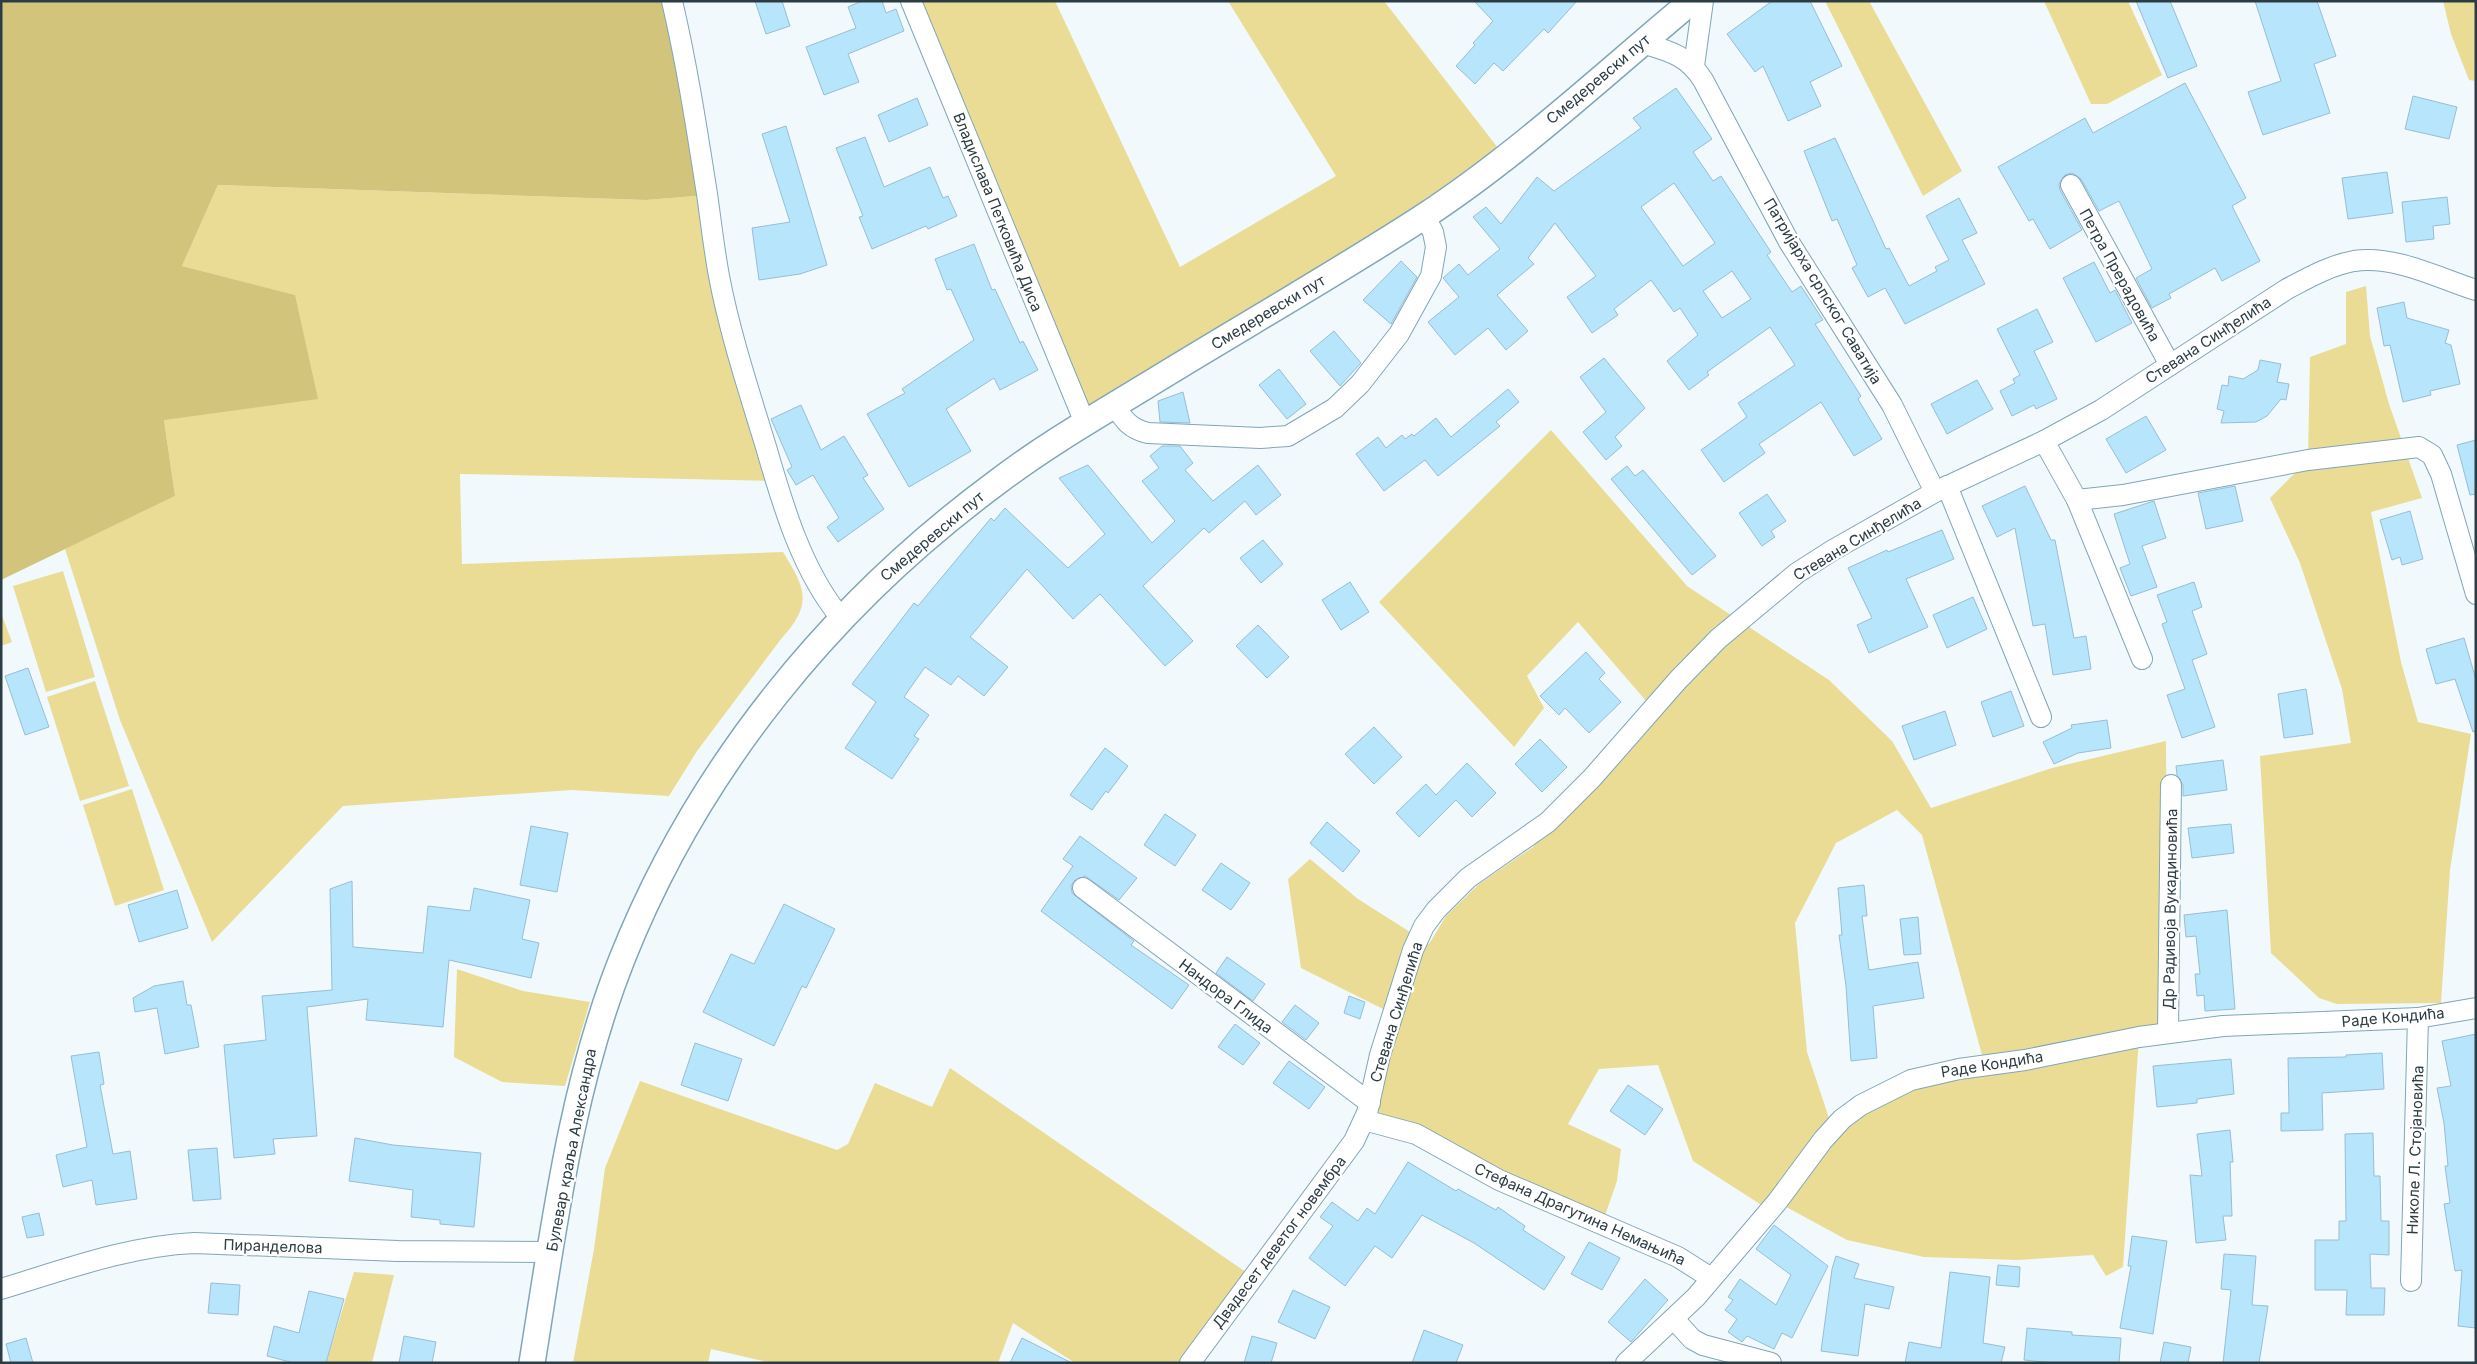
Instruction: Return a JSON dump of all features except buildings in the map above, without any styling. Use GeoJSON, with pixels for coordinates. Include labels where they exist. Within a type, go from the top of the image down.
{"type":"FeatureCollection","features":[{"type":"Feature","properties":{"kind":"main road","name":"Смедеревски пут"},"geometry":{"type":"LineString","coordinates":[[841,618],[913,549],[1020,465],[1085,423],[1424,216],[1506,157],[1692,1]]}},
{"type":"Feature","properties":{"kind":"main road","name":"Булевар краља Александра"},"geometry":{"type":"LineString","coordinates":[[532,1363],[572,1128],[591,1046],[622,960],[644,908],[692,816],[728,759],[774,697],[841,618]]}},
{"type":"Feature","properties":{"kind":"street"},"geometry":{"type":"LineString","coordinates":[[672,1],[688,77],[719,277],[748,386],[776,481],[805,556],[823,596],[841,618]]}},
{"type":"Feature","properties":{"kind":"street","name":"Владислава Петковића Диса"},"geometry":{"type":"LineString","coordinates":[[911,1],[1085,423]]}},
{"type":"Feature","properties":{"kind":"street"},"geometry":{"type":"LineString","coordinates":[[1694,66],[1703,1]]}},
{"type":"Feature","properties":{"kind":"street","name":"Патријарха српског Саватија"},"geometry":{"type":"LineString","coordinates":[[1642,43],[1670,51],[1694,66],[1712,95],[1789,242],[1892,405],[1941,489],[2041,717]]}},
{"type":"Feature","properties":{"kind":"street","name":"Петра Прерадовића"},"geometry":{"type":"LineString","coordinates":[[2071,185],[2170,365]]}},
{"type":"Feature","properties":{"kind":"street"},"geometry":{"type":"LineString","coordinates":[[1114,406],[1126,423],[1134,430],[1148,434],[1260,438],[1288,436],[1320,418],[1348,396],[1378,362],[1399,334],[1432,276],[1436,247],[1433,232],[1424,216]]}},
{"type":"Feature","properties":{"kind":"street","name":"Стевана Синђелића"},"geometry":{"type":"LineString","coordinates":[[1367,1112],[1380,1055],[1414,950],[1424,926],[1450,894],[1468,878],[1548,822],[1592,778],[1694,663],[1768,597],[1797,574],[1833,550],[1941,489],[2044,441],[2101,410],[2287,289],[2323,271],[2353,261],[2390,262],[2476,290]]}},
{"type":"Feature","properties":{"kind":"street"},"geometry":{"type":"LineString","coordinates":[[2044,441],[2078,500],[2142,659]]}},
{"type":"Feature","properties":{"kind":"street"},"geometry":{"type":"LineString","coordinates":[[2078,500],[2133,493],[2308,460],[2412,446],[2419,447],[2432,454],[2441,474],[2476,594]]}},
{"type":"Feature","properties":{"kind":"street","name":"Др Радивоја Вукадиновића"},"geometry":{"type":"LineString","coordinates":[[2168,1033],[2171,785]]}},
{"type":"Feature","properties":{"kind":"street","name":"Нандора Глида"},"geometry":{"type":"LineString","coordinates":[[1083,888],[1367,1112]]}},
{"type":"Feature","properties":{"kind":"street","name":"Раде Кондића"},"geometry":{"type":"LineString","coordinates":[[1626,1363],[1674,1319],[1711,1278],[1777,1202],[1833,1128],[1861,1105],[1910,1080],[1942,1072],[2015,1061],[2168,1033],[2223,1026],[2418,1018],[2476,1008]]}},
{"type":"Feature","properties":{"kind":"street","name":"Николе Л. Стојановића"},"geometry":{"type":"LineString","coordinates":[[2411,1281],[2418,1018]]}},
{"type":"Feature","properties":{"kind":"street","name":"Стефана Драгутина Немањића"},"geometry":{"type":"LineString","coordinates":[[1367,1112],[1416,1134],[1499,1180],[1678,1257],[1711,1278]]}},
{"type":"Feature","properties":{"kind":"street","name":"Двадесет деветог новембра"},"geometry":{"type":"LineString","coordinates":[[1190,1363],[1354,1141],[1367,1112]]}},
{"type":"Feature","properties":{"kind":"street","name":"Пиранделова"},"geometry":{"type":"LineString","coordinates":[[1,1289],[111,1256],[163,1244],[194,1243],[398,1251],[550,1252]]}},
{"type":"Feature","properties":{"kind":"street"},"geometry":{"type":"LineString","coordinates":[[1674,1319],[1692,1339],[1703,1345],[1771,1363]]}},
{"type":"Feature","properties":{"kind":"shaded area"},"geometry":{"type":"Polygon","coordinates":[[[1,1],[671,1],[707,195],[646,200],[218,185],[182,266],[295,295],[318,399],[164,420],[175,496],[1,580],[1,1]]]}},
{"type":"Feature","properties":{"kind":"shaded area"},"geometry":{"type":"Polygon","coordinates":[[[911,1],[1055,1],[1180,267],[1336,176],[1228,1],[1384,1],[1505,157],[1085,423],[911,1]]]}},
{"type":"Feature","properties":{"kind":"shaded area"},"geometry":{"type":"Polygon","coordinates":[[[1825,1],[1869,1],[1962,171],[1923,196],[1825,1]]]}},
{"type":"Feature","properties":{"kind":"shaded area"},"geometry":{"type":"Polygon","coordinates":[[[2044,1],[2128,1],[2162,75],[2107,104],[2091,104],[2044,1]]]}},
{"type":"Feature","properties":{"kind":"shaded area"},"geometry":{"type":"Polygon","coordinates":[[[2443,1],[2476,1],[2476,81],[2469,80],[2451,34],[2443,1]]]}},
{"type":"Feature","properties":{"kind":"shaded area"},"geometry":{"type":"Polygon","coordinates":[[[218,185],[646,200],[707,195],[776,481],[460,474],[462,564],[783,552],[801,587],[803,596],[802,606],[798,616],[697,751],[669,796],[572,790],[343,806],[212,942],[120,720],[65,549],[175,496],[164,420],[294,295],[182,266],[218,185]]]}},
{"type":"Feature","properties":{"kind":"shaded area"},"geometry":{"type":"Polygon","coordinates":[[[2366,286],[2370,336],[2389,404],[2422,498],[2371,512],[2401,662],[2418,722],[2471,734],[2450,870],[2441,1003],[2337,1004],[2319,998],[2271,953],[2260,756],[2351,743],[2342,689],[2300,563],[2270,498],[2308,460],[2310,357],[2346,344],[2346,292],[2366,286]]]}},
{"type":"Feature","properties":{"kind":"shaded area"},"geometry":{"type":"Polygon","coordinates":[[[1551,430],[1687,586],[1829,680],[1892,741],[1931,808],[2052,768],[2166,741],[2168,1033],[2139,1038],[2123,1267],[2106,1276],[2093,1255],[2017,1260],[1924,1257],[1847,1240],[1777,1202],[1842,1119],[1890,1089],[1985,1066],[1922,835],[1897,810],[1836,843],[1795,923],[1807,1052],[1829,1118],[1763,1206],[1693,1161],[1658,1065],[1599,1069],[1568,1124],[1621,1149],[1617,1181],[1602,1224],[1364,1120],[1393,1014],[1301,968],[1288,879],[1310,859],[1358,899],[1429,944],[1446,916],[1479,884],[1533,847],[1548,822],[1653,709],[1578,622],[1527,676],[1544,708],[1514,747],[1379,602],[1551,430]]]}},
{"type":"Feature","properties":{"kind":"shaded area"},"geometry":{"type":"Polygon","coordinates":[[[63,571],[95,677],[46,692],[13,586],[63,571]]]}},
{"type":"Feature","properties":{"kind":"shaded area"},"geometry":{"type":"Polygon","coordinates":[[[1,613],[12,642],[1,646],[1,613]]]}},
{"type":"Feature","properties":{"kind":"shaded area"},"geometry":{"type":"Polygon","coordinates":[[[95,681],[129,786],[80,801],[47,697],[95,681]]]}},
{"type":"Feature","properties":{"kind":"shaded area"},"geometry":{"type":"Polygon","coordinates":[[[132,789],[164,890],[115,906],[83,805],[132,789]]]}},
{"type":"Feature","properties":{"kind":"shaded area"},"geometry":{"type":"Polygon","coordinates":[[[457,969],[523,991],[590,1002],[565,1086],[502,1082],[454,1057],[457,969]]]}},
{"type":"Feature","properties":{"kind":"shaded area"},"geometry":{"type":"Polygon","coordinates":[[[950,1068],[1253,1277],[1191,1363],[1075,1363],[1013,1323],[998,1363],[771,1363],[711,1349],[708,1363],[573,1363],[594,1249],[605,1168],[640,1081],[837,1150],[848,1144],[875,1083],[932,1107],[950,1068]]]}},
{"type":"Feature","properties":{"kind":"shaded area"},"geometry":{"type":"Polygon","coordinates":[[[354,1272],[394,1275],[372,1363],[326,1363],[354,1272]]]}}]}
